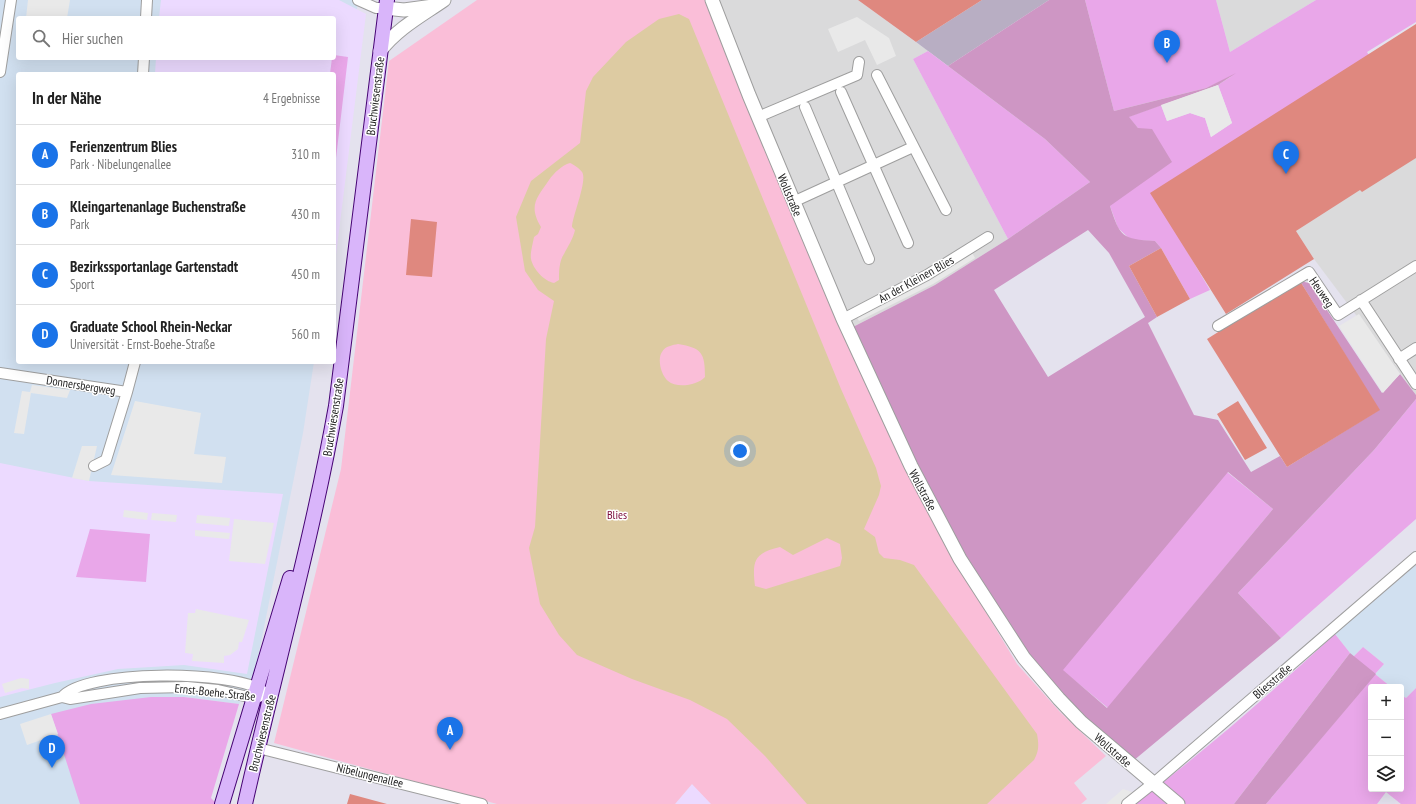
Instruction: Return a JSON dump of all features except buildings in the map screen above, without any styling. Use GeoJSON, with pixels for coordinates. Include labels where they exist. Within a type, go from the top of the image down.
{"type":"FeatureCollection","features":[{"type":"Feature","properties":{"kind":"main road","name":"Bruchwiesenstraße"},"geometry":{"type":"LineString","coordinates":[[245,804],[326,463],[336,406],[380,51],[381,4]]}},
{"type":"Feature","properties":{"kind":"main road","name":"Bruchwiesenstraße"},"geometry":{"type":"LineString","coordinates":[[336,340],[381,4]]}},
{"type":"Feature","properties":{"kind":"main road","name":"Bruchwiesenstraße"},"geometry":{"type":"LineString","coordinates":[[222,804],[295,562],[322,432],[333,364]]}},
{"type":"Feature","properties":{"kind":"street"},"geometry":{"type":"LineString","coordinates":[[0,72],[11,0]]}},
{"type":"Feature","properties":{"kind":"street"},"geometry":{"type":"LineString","coordinates":[[146,16],[147,0]]}},
{"type":"Feature","properties":{"kind":"street"},"geometry":{"type":"LineString","coordinates":[[358,0],[404,10],[440,3]]}},
{"type":"Feature","properties":{"kind":"street","name":"Wollstraße"},"geometry":{"type":"LineString","coordinates":[[712,0],[758,117],[843,319],[910,466],[960,559],[1024,658],[1081,722],[1178,804]]}},
{"type":"Feature","properties":{"kind":"street"},"geometry":{"type":"LineString","coordinates":[[380,51],[403,27],[440,3]]}},
{"type":"Feature","properties":{"kind":"street"},"geometry":{"type":"LineString","coordinates":[[143,72],[144,60]]}},
{"type":"Feature","properties":{"kind":"street"},"geometry":{"type":"LineString","coordinates":[[758,117],[857,75],[859,62]]}},
{"type":"Feature","properties":{"kind":"street"},"geometry":{"type":"LineString","coordinates":[[877,75],[946,210]]}},
{"type":"Feature","properties":{"kind":"street"},"geometry":{"type":"LineString","coordinates":[[842,92],[908,243]]}},
{"type":"Feature","properties":{"kind":"street"},"geometry":{"type":"LineString","coordinates":[[805,107],[869,259]]}},
{"type":"Feature","properties":{"kind":"street"},"geometry":{"type":"LineString","coordinates":[[793,202],[914,147]]}},
{"type":"Feature","properties":{"kind":"street","name":"An der Kleinen Blies"},"geometry":{"type":"LineString","coordinates":[[843,319],[927,274],[988,237]]}},
{"type":"Feature","properties":{"kind":"street"},"geometry":{"type":"LineString","coordinates":[[1416,266],[1361,300],[1398,359],[1416,384]]}},
{"type":"Feature","properties":{"kind":"street","name":"Heuweg"},"geometry":{"type":"LineString","coordinates":[[1218,326],[1308,272],[1338,315],[1361,300]]}},
{"type":"Feature","properties":{"kind":"street"},"geometry":{"type":"LineString","coordinates":[[1398,359],[1416,348]]}},
{"type":"Feature","properties":{"kind":"street"},"geometry":{"type":"LineString","coordinates":[[127,392],[134,364]]}},
{"type":"Feature","properties":{"kind":"street","name":"Donnersbergweg"},"geometry":{"type":"LineString","coordinates":[[0,373],[127,392],[106,460],[94,466]]}},
{"type":"Feature","properties":{"kind":"street","name":"Bliesstraße"},"geometry":{"type":"LineString","coordinates":[[1126,804],[1153,784],[1416,557]]}},
{"type":"Feature","properties":{"kind":"street","name":"Ernst-Boehe-Straße"},"geometry":{"type":"LineString","coordinates":[[0,714],[62,697],[67,690],[95,682],[141,676],[187,675],[228,680],[255,692],[271,696]]}},
{"type":"Feature","properties":{"kind":"street","name":"Nibelungenallee"},"geometry":{"type":"LineString","coordinates":[[258,748],[482,804]]}},
{"type":"Feature","properties":{"kind":"shaded area"},"geometry":{"type":"Polygon","coordinates":[[[0,0],[358,0],[336,184],[336,72],[16,72],[16,364],[314,364],[303,433],[253,682],[239,704],[184,697],[195,804],[0,804],[0,0]]]}},
{"type":"Feature","properties":{"kind":"shaded area"},"geometry":{"type":"Polygon","coordinates":[[[28,0],[70,0],[67,16],[26,16],[28,0]]]}},
{"type":"Feature","properties":{"kind":"shaded area"},"geometry":{"type":"Polygon","coordinates":[[[161,0],[339,0],[366,14],[336,255],[336,72],[155,72],[156,60],[336,60],[336,16],[159,16],[161,0]]]}},
{"type":"Feature","properties":{"kind":"shaded area"},"geometry":{"type":"Polygon","coordinates":[[[717,0],[858,0],[928,51],[913,59],[1008,239],[935,285],[851,328],[717,0]]]}},
{"type":"Feature","properties":{"kind":"shaded area"},"geometry":{"type":"Polygon","coordinates":[[[858,0],[982,0],[916,42],[858,0]]]}},
{"type":"Feature","properties":{"kind":"shaded area"},"geometry":{"type":"Polygon","coordinates":[[[982,0],[1049,0],[948,66],[916,42],[982,0]]]}},
{"type":"Feature","properties":{"kind":"shaded area"},"geometry":{"type":"Polygon","coordinates":[[[1049,0],[1085,0],[1114,111],[1206,88],[1236,73],[1218,85],[1129,117],[1138,128],[1152,129],[1172,162],[1110,206],[1120,230],[1124,234],[1135,239],[1155,241],[1161,248],[1129,266],[1157,317],[1148,323],[1194,415],[1218,420],[1251,472],[1280,456],[1287,467],[1379,410],[1300,281],[1309,283],[1382,393],[1400,374],[1416,395],[1416,399],[1374,450],[1238,593],[1281,638],[1133,761],[1086,720],[1027,657],[962,554],[914,464],[851,328],[935,285],[1008,239],[1090,182],[1045,139],[948,66],[1049,0]],[[1088,230],[994,290],[1048,377],[1145,317],[1109,253],[1088,230]],[[1228,472],[1063,670],[1107,708],[1273,509],[1228,472]]]}},
{"type":"Feature","properties":{"kind":"shaded area"},"geometry":{"type":"Polygon","coordinates":[[[1085,0],[1216,0],[1230,52],[1316,0],[1416,0],[1416,22],[1367,52],[1370,57],[1184,246],[1210,290],[1190,299],[1161,248],[1155,241],[1131,240],[1118,228],[1110,206],[1138,128],[1128,117],[1161,105],[1167,121],[1190,113],[1205,118],[1211,137],[1232,123],[1218,85],[1232,76],[1206,88],[1114,111],[1085,0]]]}},
{"type":"Feature","properties":{"kind":"shaded area"},"geometry":{"type":"Polygon","coordinates":[[[1216,0],[1316,0],[1230,52],[1216,0]]]}},
{"type":"Feature","properties":{"kind":"shaded area"},"geometry":{"type":"Polygon","coordinates":[[[679,14],[689,19],[841,389],[876,468],[881,486],[879,495],[864,529],[875,537],[879,553],[884,558],[900,560],[914,565],[1037,734],[1038,748],[1034,760],[987,804],[807,804],[765,756],[727,719],[690,700],[632,679],[577,655],[559,635],[540,604],[529,548],[535,527],[546,339],[554,301],[538,290],[525,271],[516,217],[531,181],[580,143],[586,91],[593,77],[626,42],[659,19],[679,14]],[[570,163],[561,167],[551,177],[538,197],[535,207],[535,213],[541,227],[538,234],[534,237],[531,251],[532,263],[546,280],[554,283],[559,280],[561,260],[575,230],[572,227],[583,183],[582,172],[570,163]],[[678,344],[669,346],[663,350],[660,359],[660,367],[663,375],[668,381],[677,385],[687,385],[698,382],[705,377],[703,357],[697,350],[692,347],[678,344]],[[827,538],[793,555],[780,547],[771,549],[760,555],[755,564],[754,570],[755,586],[766,589],[840,566],[842,558],[840,544],[827,538]]]}},
{"type":"Feature","properties":{"kind":"shaded area"},"geometry":{"type":"Polygon","coordinates":[[[857,17],[889,38],[896,56],[877,65],[865,40],[838,52],[828,29],[857,17]]]}},
{"type":"Feature","properties":{"kind":"shaded area"},"geometry":{"type":"Polygon","coordinates":[[[1416,24],[1416,158],[1362,192],[1360,190],[1296,231],[1314,259],[1226,314],[1150,193],[1416,24]]]}},
{"type":"Feature","properties":{"kind":"shaded area"},"geometry":{"type":"Polygon","coordinates":[[[928,51],[1045,139],[1090,182],[1008,239],[913,59],[928,51]]]}},
{"type":"Feature","properties":{"kind":"shaded area"},"geometry":{"type":"Polygon","coordinates":[[[336,55],[348,57],[336,158],[336,72],[330,72],[332,60],[336,60],[336,55]]]}},
{"type":"Feature","properties":{"kind":"shaded area"},"geometry":{"type":"Polygon","coordinates":[[[1218,85],[1232,123],[1211,137],[1205,118],[1190,113],[1167,121],[1161,105],[1218,85]]]}},
{"type":"Feature","properties":{"kind":"shaded area"},"geometry":{"type":"Polygon","coordinates":[[[1416,153],[1416,395],[1314,259],[1296,231],[1416,153]]]}},
{"type":"Feature","properties":{"kind":"shaded area"},"geometry":{"type":"Polygon","coordinates":[[[411,219],[437,222],[432,277],[406,275],[411,219]]]}},
{"type":"Feature","properties":{"kind":"shaded area"},"geometry":{"type":"Polygon","coordinates":[[[1161,248],[1190,299],[1157,317],[1129,266],[1161,248]]]}},
{"type":"Feature","properties":{"kind":"shaded area"},"geometry":{"type":"Polygon","coordinates":[[[970,249],[975,258],[933,284],[859,321],[854,313],[970,249]]]}},
{"type":"Feature","properties":{"kind":"shaded area"},"geometry":{"type":"Polygon","coordinates":[[[1300,281],[1380,410],[1287,467],[1207,339],[1300,281]]]}},
{"type":"Feature","properties":{"kind":"shaded area"},"geometry":{"type":"Polygon","coordinates":[[[1359,314],[1400,374],[1383,393],[1339,326],[1359,314]]]}},
{"type":"Feature","properties":{"kind":"shaded area"},"geometry":{"type":"Polygon","coordinates":[[[32,385],[70,390],[67,398],[31,393],[24,434],[14,433],[22,391],[30,392],[32,385]]]}},
{"type":"Feature","properties":{"kind":"shaded area"},"geometry":{"type":"Polygon","coordinates":[[[1416,399],[1416,519],[1281,638],[1238,593],[1374,450],[1416,399]]]}},
{"type":"Feature","properties":{"kind":"shaded area"},"geometry":{"type":"Polygon","coordinates":[[[135,401],[201,413],[194,454],[226,457],[222,483],[111,475],[135,401]]]}},
{"type":"Feature","properties":{"kind":"shaded area"},"geometry":{"type":"Polygon","coordinates":[[[1238,401],[1267,448],[1245,460],[1217,414],[1238,401]]]}},
{"type":"Feature","properties":{"kind":"shaded area"},"geometry":{"type":"Polygon","coordinates":[[[82,446],[97,446],[89,481],[72,478],[82,446]]]}},
{"type":"Feature","properties":{"kind":"shaded area"},"geometry":{"type":"Polygon","coordinates":[[[0,463],[89,481],[283,494],[247,674],[184,665],[118,669],[0,697],[0,463]]]}},
{"type":"Feature","properties":{"kind":"shaded area"},"geometry":{"type":"Polygon","coordinates":[[[1227,472],[1273,509],[1108,708],[1062,670],[1227,472]]]}},
{"type":"Feature","properties":{"kind":"shaded area"},"geometry":{"type":"Polygon","coordinates":[[[124,510],[148,513],[147,520],[123,517],[124,510]]]}},
{"type":"Feature","properties":{"kind":"shaded area"},"geometry":{"type":"Polygon","coordinates":[[[152,513],[177,515],[176,522],[151,520],[152,513]]]}},
{"type":"Feature","properties":{"kind":"shaded area"},"geometry":{"type":"Polygon","coordinates":[[[197,515],[230,518],[229,526],[196,523],[197,515]]]}},
{"type":"Feature","properties":{"kind":"shaded area"},"geometry":{"type":"Polygon","coordinates":[[[234,519],[274,523],[265,564],[229,561],[234,519]]]}},
{"type":"Feature","properties":{"kind":"shaded area"},"geometry":{"type":"Polygon","coordinates":[[[90,529],[150,534],[146,582],[76,577],[90,529]]]}},
{"type":"Feature","properties":{"kind":"shaded area"},"geometry":{"type":"Polygon","coordinates":[[[195,530],[230,533],[229,539],[195,536],[195,530]]]}},
{"type":"Feature","properties":{"kind":"shaded area"},"geometry":{"type":"Polygon","coordinates":[[[1416,565],[1416,688],[1406,698],[1404,697],[1404,684],[1387,684],[1375,674],[1384,664],[1363,647],[1353,657],[1335,634],[1416,565]]]}},
{"type":"Feature","properties":{"kind":"shaded area"},"geometry":{"type":"Polygon","coordinates":[[[196,609],[249,620],[242,642],[239,642],[238,649],[230,655],[224,656],[224,663],[192,661],[193,654],[185,653],[188,613],[195,613],[196,609]]]}},
{"type":"Feature","properties":{"kind":"shaded area"},"geometry":{"type":"Polygon","coordinates":[[[1335,634],[1350,653],[1234,804],[1135,804],[1237,721],[1335,634]]]}},
{"type":"Feature","properties":{"kind":"shaded area"},"geometry":{"type":"Polygon","coordinates":[[[1363,647],[1384,664],[1375,674],[1353,657],[1363,647]]]}},
{"type":"Feature","properties":{"kind":"shaded area"},"geometry":{"type":"Polygon","coordinates":[[[1350,653],[1376,674],[1266,804],[1234,804],[1350,653]]]}},
{"type":"Feature","properties":{"kind":"shaded area"},"geometry":{"type":"Polygon","coordinates":[[[1375,674],[1387,684],[1368,684],[1368,792],[1386,792],[1377,804],[1266,804],[1375,674]]]}},
{"type":"Feature","properties":{"kind":"shaded area"},"geometry":{"type":"Polygon","coordinates":[[[21,678],[29,679],[29,689],[22,688],[5,693],[2,684],[21,678]]]}},
{"type":"Feature","properties":{"kind":"shaded area"},"geometry":{"type":"Polygon","coordinates":[[[1416,688],[1416,804],[1401,804],[1386,792],[1404,792],[1404,697],[1406,698],[1416,688]]]}},
{"type":"Feature","properties":{"kind":"shaded area"},"geometry":{"type":"Polygon","coordinates":[[[151,697],[184,697],[239,704],[211,798],[217,804],[80,804],[51,714],[91,704],[151,697]]]}},
{"type":"Feature","properties":{"kind":"shaded area"},"geometry":{"type":"Polygon","coordinates":[[[51,714],[58,734],[27,745],[20,724],[51,714]]]}},
{"type":"Feature","properties":{"kind":"shaded area"},"geometry":{"type":"Polygon","coordinates":[[[692,784],[714,804],[675,804],[692,784]]]}},
{"type":"Feature","properties":{"kind":"shaded area"},"geometry":{"type":"Polygon","coordinates":[[[1123,789],[1138,794],[1127,804],[1106,804],[1123,789]]]}},
{"type":"Feature","properties":{"kind":"shaded area"},"geometry":{"type":"Polygon","coordinates":[[[350,794],[387,804],[347,804],[350,794]]]}},
{"type":"Feature","properties":{"kind":"green space","name":"Blies"},"geometry":{"type":"Polygon","coordinates":[[[477,0],[707,0],[838,321],[903,466],[955,561],[1017,664],[1060,712],[1106,756],[1074,783],[1087,799],[1081,804],[711,804],[692,784],[675,804],[497,804],[274,743],[341,469],[389,61],[477,0]]]}},
{"type":"Feature","properties":{"kind":"place","name":"Kleingartenanlage Buchenstraße"},"geometry":{"type":"Point","coordinates":[1167,63]}},
{"type":"Feature","properties":{"kind":"place","name":"Bezirkssportanlage Gartenstadt"},"geometry":{"type":"Point","coordinates":[1286,174]}},
{"type":"Feature","properties":{"kind":"place","name":"Ferienzentrum Blies"},"geometry":{"type":"Point","coordinates":[450,750]}},
{"type":"Feature","properties":{"kind":"place","name":"Graduate School Rhein-Neckar"},"geometry":{"type":"Point","coordinates":[52,768]}}]}
